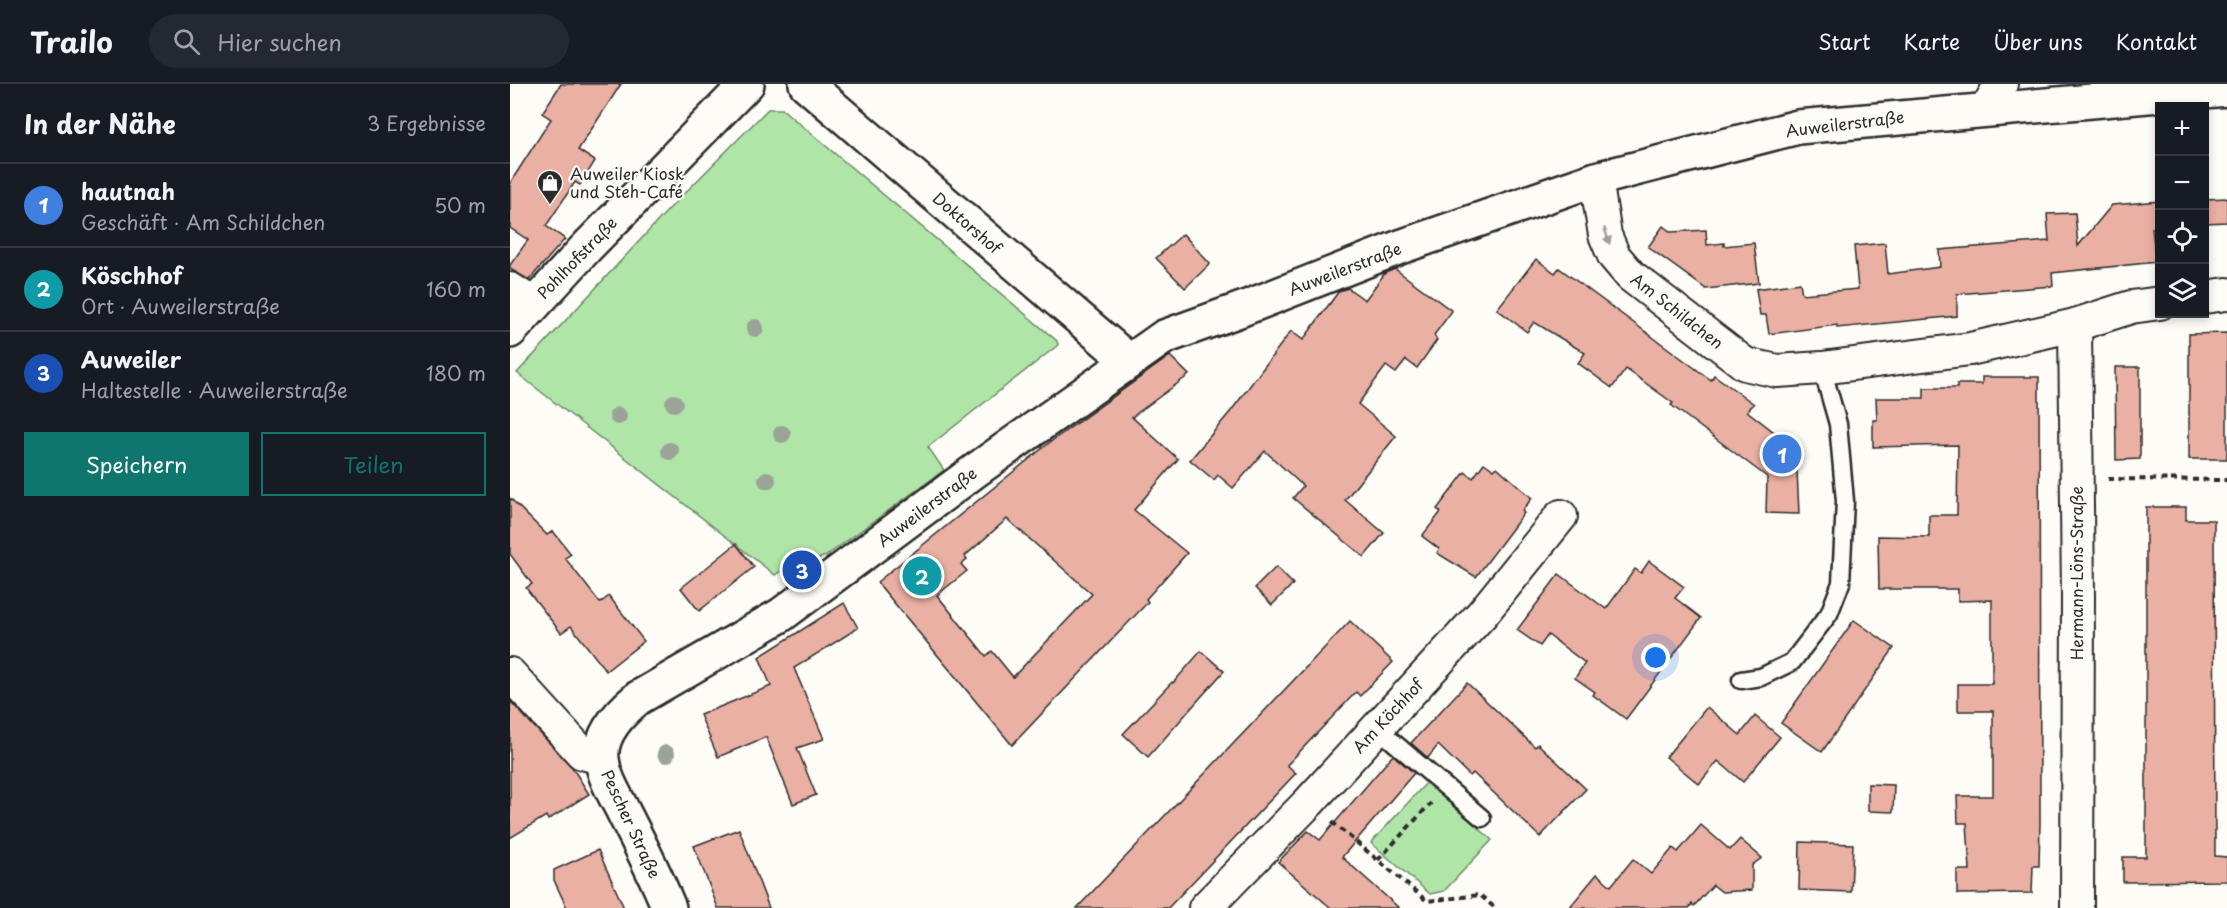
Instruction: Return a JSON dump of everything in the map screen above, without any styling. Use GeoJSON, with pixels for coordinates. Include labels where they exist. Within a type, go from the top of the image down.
{"type":"FeatureCollection","features":[{"type":"Feature","properties":{"kind":"street","name":"Pohlhofstraße"},"geometry":{"type":"LineString","coordinates":[[510,331],[522,297],[747,84]]}},
{"type":"Feature","properties":{"kind":"street","name":"Doktorshof"},"geometry":{"type":"LineString","coordinates":[[806,84],[1129,361]]}},
{"type":"Feature","properties":{"kind":"street","name":"Auweilerstraße"},"geometry":{"type":"LineString","coordinates":[[602,758],[607,735],[618,715],[638,698],[781,615],[976,470],[1164,337],[1400,247],[1596,179],[1798,127],[1993,97],[2227,89]]}},
{"type":"Feature","properties":{"kind":"street","name":"Am Schildchen"},"geometry":{"type":"LineString","coordinates":[[1596,179],[1605,235],[1614,256],[1625,270],[1745,364],[1777,371],[1822,368],[1970,349],[2074,325]]}},
{"type":"Feature","properties":{"kind":"street"},"geometry":{"type":"LineString","coordinates":[[2209,296],[2227,294]]}},
{"type":"Feature","properties":{"kind":"street"},"geometry":{"type":"LineString","coordinates":[[2074,325],[2131,307],[2155,304]]}},
{"type":"Feature","properties":{"kind":"street","name":"Hermann-Löns-Straße"},"geometry":{"type":"LineString","coordinates":[[2074,325],[2077,479],[2077,908]]}},
{"type":"Feature","properties":{"kind":"street","name":"Am Köchhof"},"geometry":{"type":"LineString","coordinates":[[1205,908],[1309,802],[1482,614],[1561,516]]}},
{"type":"Feature","properties":{"kind":"street","name":"Pescher Straße"},"geometry":{"type":"LineString","coordinates":[[510,674],[582,753],[602,758],[609,781],[669,908]]}},
{"type":"Feature","properties":{"kind":"lane"},"geometry":{"type":"LineString","coordinates":[[1741,680],[1761,677],[1791,662],[1829,614],[1841,583],[1845,501],[1838,424],[1822,368]]}},
{"type":"Feature","properties":{"kind":"lane"},"geometry":{"type":"LineString","coordinates":[[1377,728],[1482,818]]}},
{"type":"Feature","properties":{"kind":"path"},"geometry":{"type":"LineString","coordinates":[[2077,479],[2227,480]]}},
{"type":"Feature","properties":{"kind":"path"},"geometry":{"type":"LineString","coordinates":[[1378,860],[1446,786]]}},
{"type":"Feature","properties":{"kind":"path"},"geometry":{"type":"LineString","coordinates":[[1309,802],[1427,901],[1480,895],[1495,908]]}},
{"type":"Feature","properties":{"kind":"green space"},"geometry":{"type":"Polygon","coordinates":[[[768,109],[782,109],[1057,341],[1058,345],[928,447],[944,470],[826,556],[803,564],[800,558],[775,575],[517,373],[668,210],[768,109]]]}},
{"type":"Feature","properties":{"kind":"green space"},"geometry":{"type":"Polygon","coordinates":[[[1427,782],[1492,840],[1444,891],[1430,894],[1371,843],[1427,782]]]}},
{"type":"Feature","properties":{"kind":"building"},"geometry":{"type":"Polygon","coordinates":[[[561,84],[621,84],[578,150],[595,161],[580,185],[575,182],[546,226],[565,239],[529,280],[510,269],[510,265],[528,240],[510,228],[510,183],[551,119],[542,113],[561,84]]]}},
{"type":"Feature","properties":{"kind":"building"},"geometry":{"type":"Polygon","coordinates":[[[2227,198],[2227,222],[2209,223],[2209,199],[2227,198]]]}},
{"type":"Feature","properties":{"kind":"building"},"geometry":{"type":"Polygon","coordinates":[[[2155,201],[2155,228],[2152,228],[2155,262],[2052,273],[2053,286],[1957,294],[1957,316],[1837,328],[1837,325],[1769,334],[1766,315],[1760,315],[1756,289],[1800,283],[1802,294],[1858,289],[1854,246],[1885,243],[1888,274],[1940,267],[1939,250],[2049,241],[2047,214],[2075,213],[2078,246],[2112,205],[2155,201]]]}},
{"type":"Feature","properties":{"kind":"building"},"geometry":{"type":"Polygon","coordinates":[[[1663,226],[1671,232],[1706,230],[1707,245],[1754,243],[1759,283],[1706,289],[1648,247],[1663,226]]]}},
{"type":"Feature","properties":{"kind":"building"},"geometry":{"type":"Polygon","coordinates":[[[1183,234],[1210,264],[1185,288],[1156,258],[1183,234]]]}},
{"type":"Feature","properties":{"kind":"building"},"geometry":{"type":"Polygon","coordinates":[[[1536,259],[1555,273],[1559,268],[1711,380],[1714,375],[1754,404],[1747,411],[1796,449],[1799,514],[1766,513],[1767,477],[1626,369],[1612,388],[1578,363],[1585,353],[1534,322],[1527,332],[1497,309],[1536,259]]]}},
{"type":"Feature","properties":{"kind":"building"},"geometry":{"type":"Polygon","coordinates":[[[1395,269],[1452,311],[1434,335],[1437,340],[1417,368],[1406,360],[1396,373],[1386,366],[1358,404],[1396,436],[1345,500],[1384,533],[1364,557],[1293,498],[1303,486],[1265,451],[1233,488],[1218,475],[1214,480],[1190,460],[1231,411],[1291,331],[1303,340],[1339,291],[1348,288],[1365,300],[1385,273],[1395,269]]]}},
{"type":"Feature","properties":{"kind":"building"},"geometry":{"type":"Polygon","coordinates":[[[2227,333],[2227,459],[2189,459],[2189,334],[2227,333]]]}},
{"type":"Feature","properties":{"kind":"building"},"geometry":{"type":"Polygon","coordinates":[[[1170,356],[1189,375],[1132,417],[1178,459],[1134,510],[1187,553],[1146,599],[1148,602],[1012,745],[877,582],[1049,443],[1170,356]],[[1007,519],[965,556],[967,559],[961,564],[967,571],[937,595],[986,656],[992,651],[1013,677],[1092,594],[1007,519]]]}},
{"type":"Feature","properties":{"kind":"building"},"geometry":{"type":"Polygon","coordinates":[[[2115,367],[2140,367],[2140,459],[2116,460],[2115,367]]]}},
{"type":"Feature","properties":{"kind":"building"},"geometry":{"type":"Polygon","coordinates":[[[1982,377],[2039,377],[2040,823],[2039,866],[2033,866],[2032,893],[1957,894],[1957,870],[1970,870],[1967,823],[1958,823],[1957,796],[1993,796],[1993,711],[1958,711],[1958,684],[1992,684],[1992,600],[1958,601],[1958,589],[1879,589],[1878,536],[1929,537],[1929,515],[1957,515],[1958,445],[1873,447],[1873,420],[1877,420],[1876,398],[1924,398],[1924,388],[1957,388],[1957,384],[1982,384],[1982,377]]]}},
{"type":"Feature","properties":{"kind":"building"},"geometry":{"type":"Polygon","coordinates":[[[1484,463],[1494,470],[1497,467],[1532,498],[1522,511],[1524,513],[1476,577],[1437,553],[1439,549],[1422,536],[1441,512],[1437,509],[1465,472],[1473,478],[1484,463]]]}},
{"type":"Feature","properties":{"kind":"building"},"geometry":{"type":"Polygon","coordinates":[[[510,498],[547,535],[553,531],[571,554],[565,558],[600,603],[609,596],[644,641],[606,671],[571,626],[561,633],[526,588],[532,584],[510,554],[510,498]]]}},
{"type":"Feature","properties":{"kind":"building"},"geometry":{"type":"Polygon","coordinates":[[[2146,507],[2186,507],[2186,520],[2214,520],[2215,856],[2227,857],[2227,881],[2123,882],[2123,857],[2146,857],[2146,507]]]}},
{"type":"Feature","properties":{"kind":"building"},"geometry":{"type":"Polygon","coordinates":[[[736,544],[754,567],[699,611],[681,588],[736,544]]]}},
{"type":"Feature","properties":{"kind":"building"},"geometry":{"type":"Polygon","coordinates":[[[1649,561],[1684,587],[1675,598],[1701,618],[1626,719],[1593,695],[1595,692],[1575,678],[1585,663],[1548,635],[1540,646],[1517,630],[1559,574],[1606,609],[1635,569],[1641,573],[1649,561]]]}},
{"type":"Feature","properties":{"kind":"building"},"geometry":{"type":"Polygon","coordinates":[[[1276,567],[1293,584],[1272,605],[1255,588],[1276,567]]]}},
{"type":"Feature","properties":{"kind":"building"},"geometry":{"type":"Polygon","coordinates":[[[844,603],[858,628],[794,668],[824,739],[797,748],[816,795],[793,804],[766,737],[718,757],[700,715],[771,686],[759,657],[844,603]]]}},
{"type":"Feature","properties":{"kind":"building"},"geometry":{"type":"Polygon","coordinates":[[[1854,620],[1894,648],[1822,752],[1781,723],[1854,620]]]}},
{"type":"Feature","properties":{"kind":"building"},"geometry":{"type":"Polygon","coordinates":[[[1350,621],[1393,662],[1360,696],[1356,692],[1287,765],[1296,773],[1168,908],[1077,908],[1350,621]]]}},
{"type":"Feature","properties":{"kind":"building"},"geometry":{"type":"Polygon","coordinates":[[[1201,651],[1224,671],[1148,757],[1123,734],[1201,651]]]}},
{"type":"Feature","properties":{"kind":"building"},"geometry":{"type":"Polygon","coordinates":[[[1467,683],[1535,747],[1538,744],[1586,789],[1540,837],[1473,773],[1470,776],[1438,745],[1428,758],[1411,743],[1467,683]]]}},
{"type":"Feature","properties":{"kind":"building"},"geometry":{"type":"Polygon","coordinates":[[[510,701],[572,767],[589,794],[548,820],[546,816],[510,838],[510,701]]]}},
{"type":"Feature","properties":{"kind":"building"},"geometry":{"type":"Polygon","coordinates":[[[1707,707],[1740,735],[1755,716],[1780,737],[1743,782],[1718,761],[1699,784],[1666,757],[1707,707]]]}},
{"type":"Feature","properties":{"kind":"building"},"geometry":{"type":"Polygon","coordinates":[[[1393,755],[1414,773],[1342,857],[1399,908],[1331,908],[1278,862],[1308,831],[1320,840],[1393,755]]]}},
{"type":"Feature","properties":{"kind":"building"},"geometry":{"type":"Polygon","coordinates":[[[1868,784],[1894,785],[1893,812],[1868,811],[1868,784]]]}},
{"type":"Feature","properties":{"kind":"building"},"geometry":{"type":"Polygon","coordinates":[[[1701,825],[1730,850],[1740,839],[1762,858],[1752,865],[1752,890],[1722,892],[1713,885],[1694,906],[1692,904],[1689,908],[1569,908],[1597,874],[1611,886],[1633,859],[1651,874],[1673,848],[1678,852],[1701,825]]]}},
{"type":"Feature","properties":{"kind":"building"},"geometry":{"type":"Polygon","coordinates":[[[739,829],[769,908],[718,908],[694,846],[739,829]]]}},
{"type":"Feature","properties":{"kind":"building"},"geometry":{"type":"Polygon","coordinates":[[[1800,842],[1853,844],[1851,892],[1799,890],[1800,842]]]}},
{"type":"Feature","properties":{"kind":"building"},"geometry":{"type":"Polygon","coordinates":[[[598,850],[624,908],[567,908],[554,880],[554,870],[598,850]]]}},
{"type":"Feature","properties":{"kind":"place","name":"Auweiler Kiosk und Steh-Café"},"geometry":{"type":"Point","coordinates":[550,206]}},
{"type":"Feature","properties":{"kind":"place","name":"hautnah"},"geometry":{"type":"Point","coordinates":[1782,454]}},
{"type":"Feature","properties":{"kind":"place","name":"Auweiler"},"geometry":{"type":"Point","coordinates":[802,570]}},
{"type":"Feature","properties":{"kind":"place","name":"Köschhof"},"geometry":{"type":"Point","coordinates":[922,576]}}]}
